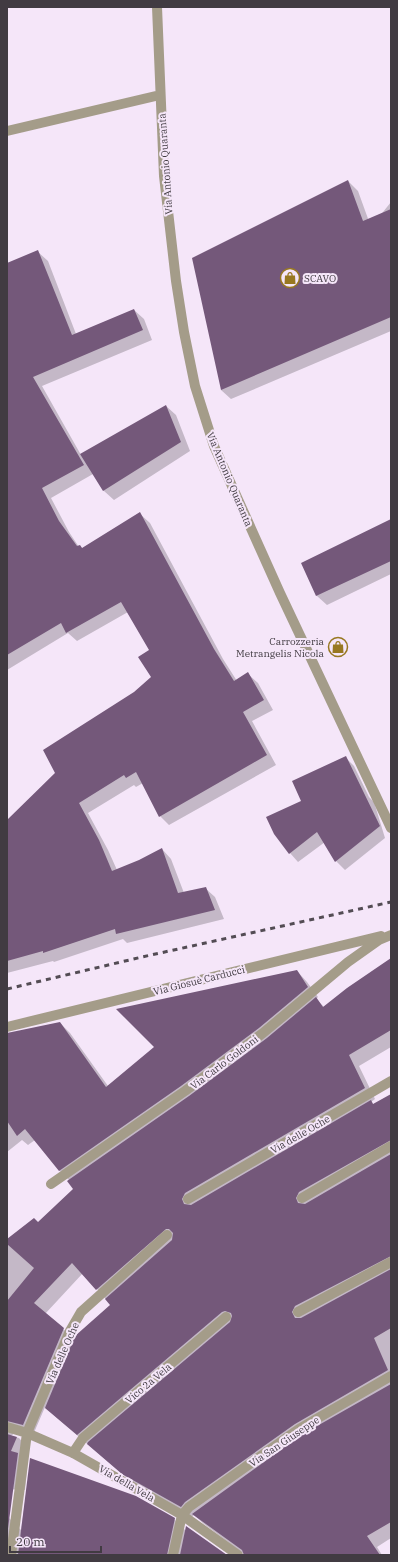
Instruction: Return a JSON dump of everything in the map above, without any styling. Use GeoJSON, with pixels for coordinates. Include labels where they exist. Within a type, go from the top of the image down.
{"type":"FeatureCollection","features":[{"type":"Feature","properties":{"kind":"street","name":"Via Antonio Quaranta"},"geometry":{"type":"LineString","coordinates":[[157,7],[164,176],[176,281],[184,332],[195,386],[214,446],[280,593],[391,828]]}},
{"type":"Feature","properties":{"kind":"street"},"geometry":{"type":"LineString","coordinates":[[7,131],[160,95]]}},
{"type":"Feature","properties":{"kind":"street","name":"Via Giosuè Carducci"},"geometry":{"type":"LineString","coordinates":[[7,1027],[391,934]]}},
{"type":"Feature","properties":{"kind":"street","name":"Via Carlo Goldoni"},"geometry":{"type":"LineString","coordinates":[[52,1184],[185,1091],[263,1033],[348,962],[379,940],[391,934]]}},
{"type":"Feature","properties":{"kind":"street","name":"Via delle Oche"},"geometry":{"type":"LineString","coordinates":[[188,1199],[391,1081]]}},
{"type":"Feature","properties":{"kind":"street"},"geometry":{"type":"LineString","coordinates":[[302,1198],[391,1146]]}},
{"type":"Feature","properties":{"kind":"street","name":"Via delle Oche"},"geometry":{"type":"LineString","coordinates":[[12,1555],[27,1433],[70,1331],[81,1312],[167,1235]]}},
{"type":"Feature","properties":{"kind":"street"},"geometry":{"type":"LineString","coordinates":[[298,1312],[391,1262]]}},
{"type":"Feature","properties":{"kind":"street","name":"Vico 2a Vela"},"geometry":{"type":"LineString","coordinates":[[73,1453],[83,1438],[226,1317]]}},
{"type":"Feature","properties":{"kind":"street","name":"Via San Giuseppe"},"geometry":{"type":"LineString","coordinates":[[182,1515],[190,1507],[299,1429],[391,1376]]}},
{"type":"Feature","properties":{"kind":"street","name":"Via della Vela"},"geometry":{"type":"LineString","coordinates":[[7,1427],[27,1433],[73,1453],[182,1515],[238,1555]]}},
{"type":"Feature","properties":{"kind":"street"},"geometry":{"type":"LineString","coordinates":[[173,1555],[182,1515]]}},
{"type":"Feature","properties":{"kind":"building","name":"SCAVO"},"geometry":{"type":"Polygon","coordinates":[[[348,180],[363,221],[391,209],[391,317],[221,390],[192,258],[348,180]]]}},
{"type":"Feature","properties":{"kind":"building"},"geometry":{"type":"Polygon","coordinates":[[[38,250],[72,335],[134,309],[143,330],[33,377],[84,465],[42,488],[59,521],[77,546],[80,545],[82,548],[140,512],[214,649],[234,681],[248,672],[264,700],[243,712],[267,755],[159,817],[136,772],[126,778],[124,775],[79,803],[99,840],[112,871],[139,860],[162,848],[178,893],[206,887],[215,910],[116,934],[115,929],[43,953],[43,951],[7,961],[7,820],[55,773],[43,750],[134,692],[151,677],[138,657],[149,650],[121,602],[66,633],[61,623],[7,655],[7,263],[38,250]]]}},
{"type":"Feature","properties":{"kind":"building"},"geometry":{"type":"Polygon","coordinates":[[[166,405],[181,442],[103,491],[80,454],[166,405]]]}},
{"type":"Feature","properties":{"kind":"building"},"geometry":{"type":"Polygon","coordinates":[[[391,519],[391,561],[316,596],[301,563],[391,519]]]}},
{"type":"Feature","properties":{"kind":"building"},"geometry":{"type":"Polygon","coordinates":[[[346,756],[380,826],[335,862],[317,832],[289,854],[274,834],[266,817],[301,801],[292,781],[346,756]]]}},
{"type":"Feature","properties":{"kind":"building"},"geometry":{"type":"Polygon","coordinates":[[[391,958],[391,1030],[349,1055],[365,1088],[185,1193],[182,1199],[184,1204],[191,1205],[371,1100],[373,1104],[391,1094],[391,1140],[299,1192],[296,1198],[298,1203],[305,1204],[391,1154],[391,1256],[295,1306],[292,1312],[295,1318],[301,1318],[391,1269],[391,1328],[374,1338],[388,1370],[295,1424],[185,1502],[181,1507],[122,1474],[87,1444],[88,1442],[230,1322],[232,1316],[231,1313],[225,1311],[222,1312],[77,1435],[45,1408],[75,1336],[110,1305],[105,1299],[172,1240],[173,1233],[169,1229],[166,1229],[96,1290],[72,1263],[34,1303],[64,1328],[23,1425],[7,1421],[7,1301],[34,1268],[7,1244],[7,1239],[34,1218],[38,1222],[73,1189],[67,1181],[189,1096],[267,1038],[316,997],[323,1007],[347,988],[391,958]]]}},
{"type":"Feature","properties":{"kind":"building"},"geometry":{"type":"Polygon","coordinates":[[[297,970],[308,987],[259,1028],[181,1086],[59,1171],[25,1129],[17,1136],[7,1121],[7,1033],[60,1022],[106,1087],[154,1047],[116,1009],[297,970]]]}},
{"type":"Feature","properties":{"kind":"building"},"geometry":{"type":"Polygon","coordinates":[[[391,1384],[391,1522],[367,1536],[380,1555],[244,1555],[242,1550],[192,1514],[303,1434],[391,1384]]]}},
{"type":"Feature","properties":{"kind":"building"},"geometry":{"type":"Polygon","coordinates":[[[7,1434],[17,1437],[11,1451],[18,1453],[7,1536],[7,1434]]]}},
{"type":"Feature","properties":{"kind":"building"},"geometry":{"type":"Polygon","coordinates":[[[30,1458],[136,1496],[175,1518],[167,1555],[18,1555],[30,1458]]]}},
{"type":"Feature","properties":{"kind":"building"},"geometry":{"type":"Polygon","coordinates":[[[186,1526],[227,1555],[180,1555],[186,1526]]]}},
{"type":"Feature","properties":{"kind":"railway"},"geometry":{"type":"LineString","coordinates":[[7,989],[142,957],[391,902]]}},
{"type":"Feature","properties":{"kind":"place","name":"SCAVO"},"geometry":{"type":"Point","coordinates":[290,278]}},
{"type":"Feature","properties":{"kind":"place","name":"Carrozzeria Metrangelis Nicola"},"geometry":{"type":"Point","coordinates":[338,647]}}]}
